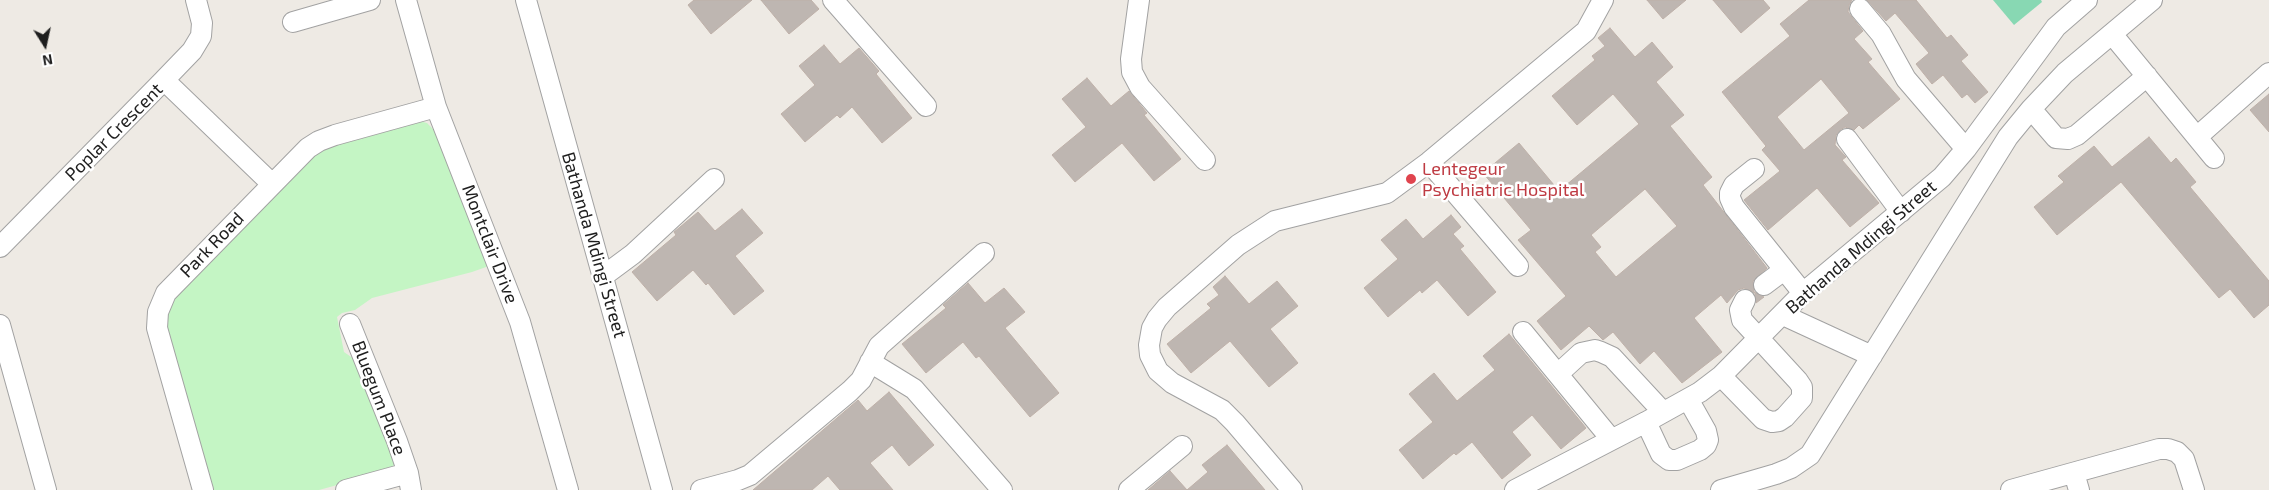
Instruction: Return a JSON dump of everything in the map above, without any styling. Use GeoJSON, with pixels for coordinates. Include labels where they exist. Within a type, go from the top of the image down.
{"type":"FeatureCollection","features":[{"type":"Feature","properties":{"kind":"street"},"geometry":{"type":"LineString","coordinates":[[164,80],[192,51],[201,36],[202,23],[196,0]]}},
{"type":"Feature","properties":{"kind":"street"},"geometry":{"type":"LineString","coordinates":[[293,22],[370,0]]}},
{"type":"Feature","properties":{"kind":"street","name":"Montclair Drive"},"geometry":{"type":"LineString","coordinates":[[406,0],[436,107],[520,322],[568,490]]}},
{"type":"Feature","properties":{"kind":"street","name":"Bathanda Mdingi Street"},"geometry":{"type":"LineString","coordinates":[[526,0],[662,490]]}},
{"type":"Feature","properties":{"kind":"street"},"geometry":{"type":"LineString","coordinates":[[833,0],[926,106]]}},
{"type":"Feature","properties":{"kind":"street"},"geometry":{"type":"LineString","coordinates":[[1139,0],[1131,59],[1132,72],[1140,87],[1205,160]]}},
{"type":"Feature","properties":{"kind":"street"},"geometry":{"type":"LineString","coordinates":[[1292,490],[1222,410],[1172,383],[1158,371],[1150,350],[1152,328],[1167,307],[1238,245],[1275,221],[1387,193],[1429,162],[1586,31],[1603,0]]}},
{"type":"Feature","properties":{"kind":"street","name":"Bathanda Mdingi Street"},"geometry":{"type":"LineString","coordinates":[[1515,490],[1688,399],[1721,376],[1803,293],[1942,177],[1966,149],[2056,27],[2087,0]]}},
{"type":"Feature","properties":{"kind":"street"},"geometry":{"type":"LineString","coordinates":[[1721,490],[1776,474],[1792,468],[1806,459],[1819,444],[1982,176],[2008,137],[2065,73],[2152,0]]}},
{"type":"Feature","properties":{"kind":"street"},"geometry":{"type":"LineString","coordinates":[[1860,9],[1881,34],[1906,79],[1966,149]]}},
{"type":"Feature","properties":{"kind":"street"},"geometry":{"type":"LineString","coordinates":[[2112,34],[2214,158]]}},
{"type":"Feature","properties":{"kind":"street"},"geometry":{"type":"LineString","coordinates":[[2196,137],[2269,73]]}},
{"type":"Feature","properties":{"kind":"street"},"geometry":{"type":"LineString","coordinates":[[2031,109],[2056,138],[2068,139],[2077,135],[2147,76]]}},
{"type":"Feature","properties":{"kind":"street","name":"Poplar Crescent"},"geometry":{"type":"LineString","coordinates":[[0,247],[164,80],[272,184]]}},
{"type":"Feature","properties":{"kind":"street","name":"Park Road"},"geometry":{"type":"LineString","coordinates":[[203,490],[159,337],[158,312],[166,293],[299,157],[319,141],[436,107]]}},
{"type":"Feature","properties":{"kind":"street"},"geometry":{"type":"LineString","coordinates":[[1847,139],[1901,212]]}},
{"type":"Feature","properties":{"kind":"street"},"geometry":{"type":"LineString","coordinates":[[1429,162],[1518,266]]}},
{"type":"Feature","properties":{"kind":"street"},"geometry":{"type":"LineString","coordinates":[[1754,168],[1734,185],[1730,198],[1734,207],[1803,293]]}},
{"type":"Feature","properties":{"kind":"street"},"geometry":{"type":"LineString","coordinates":[[602,277],[632,254],[714,179]]}},
{"type":"Feature","properties":{"kind":"street"},"geometry":{"type":"LineString","coordinates":[[701,490],[738,480],[750,474],[850,391],[860,380],[879,346],[984,253]]}},
{"type":"Feature","properties":{"kind":"street"},"geometry":{"type":"LineString","coordinates":[[1764,285],[1784,270]]}},
{"type":"Feature","properties":{"kind":"street"},"geometry":{"type":"LineString","coordinates":[[1721,376],[1763,419],[1772,422],[1779,421],[1785,417],[1802,398],[1802,387],[1742,320],[1740,310],[1745,300]]}},
{"type":"Feature","properties":{"kind":"street"},"geometry":{"type":"LineString","coordinates":[[1783,314],[1872,356]]}},
{"type":"Feature","properties":{"kind":"street","name":"Bluegum Place"},"geometry":{"type":"LineString","coordinates":[[346,490],[410,481],[350,324]]}},
{"type":"Feature","properties":{"kind":"street"},"geometry":{"type":"LineString","coordinates":[[0,325],[46,490]]}},
{"type":"Feature","properties":{"kind":"street"},"geometry":{"type":"LineString","coordinates":[[1523,332],[1611,439]]}},
{"type":"Feature","properties":{"kind":"street"},"geometry":{"type":"LineString","coordinates":[[1558,374],[1581,354],[1588,351],[1601,352],[1612,357],[1654,417],[1661,454],[1669,460],[1677,460],[1700,450],[1706,445],[1708,440],[1706,431],[1688,399]]}},
{"type":"Feature","properties":{"kind":"street"},"geometry":{"type":"LineString","coordinates":[[870,362],[914,389],[1002,490]]}},
{"type":"Feature","properties":{"kind":"street"},"geometry":{"type":"LineString","coordinates":[[1129,490],[1182,446]]}},
{"type":"Feature","properties":{"kind":"street"},"geometry":{"type":"LineString","coordinates":[[2011,490],[2076,481],[2159,449],[2177,452],[2184,459],[2194,490]]}},
{"type":"Feature","properties":{"kind":"green space"},"geometry":{"type":"Polygon","coordinates":[[[1993,0],[2041,0],[2042,2],[2014,25],[1993,0]]]}},
{"type":"Feature","properties":{"kind":"green space"},"geometry":{"type":"Polygon","coordinates":[[[419,121],[427,123],[436,132],[489,266],[372,298],[355,310],[342,313],[337,317],[344,352],[354,359],[395,461],[394,465],[388,471],[319,490],[210,490],[165,324],[171,300],[312,155],[323,147],[419,121]]]}},
{"type":"Feature","properties":{"kind":"building"},"geometry":{"type":"Polygon","coordinates":[[[694,0],[752,0],[711,34],[688,5],[694,0]]]}},
{"type":"Feature","properties":{"kind":"building"},"geometry":{"type":"Polygon","coordinates":[[[761,0],[811,0],[819,9],[789,34],[761,0]]]}},
{"type":"Feature","properties":{"kind":"building"},"geometry":{"type":"Polygon","coordinates":[[[1647,0],[1686,0],[1663,19],[1647,0]]]}},
{"type":"Feature","properties":{"kind":"building"},"geometry":{"type":"Polygon","coordinates":[[[1713,0],[1763,0],[1770,8],[1741,33],[1713,0]]]}},
{"type":"Feature","properties":{"kind":"building"},"geometry":{"type":"Polygon","coordinates":[[[1809,0],[1852,0],[1848,12],[1863,31],[1854,39],[1872,59],[1868,62],[1900,99],[1863,129],[1859,125],[1854,130],[1845,127],[1836,135],[1835,145],[1846,157],[1842,160],[1879,203],[1850,227],[1817,188],[1768,230],[1744,200],[1780,171],[1762,150],[1766,146],[1722,92],[1790,36],[1780,24],[1809,0]],[[1821,79],[1777,117],[1804,150],[1849,113],[1821,79]]]}},
{"type":"Feature","properties":{"kind":"building"},"geometry":{"type":"Polygon","coordinates":[[[1867,0],[1916,0],[1947,38],[1951,35],[1968,55],[1961,61],[1988,92],[1975,103],[1967,94],[1962,98],[1943,75],[1932,84],[1916,64],[1929,53],[1895,13],[1886,21],[1867,0]]]}},
{"type":"Feature","properties":{"kind":"building"},"geometry":{"type":"Polygon","coordinates":[[[1610,28],[1635,57],[1652,42],[1673,67],[1656,82],[1684,115],[1670,126],[1712,177],[1703,185],[1767,268],[1753,281],[1754,292],[1764,297],[1756,303],[1755,293],[1744,288],[1738,290],[1727,303],[1721,295],[1694,318],[1722,352],[1682,383],[1654,351],[1640,364],[1613,332],[1603,340],[1589,326],[1561,350],[1537,321],[1566,296],[1518,240],[1531,230],[1483,173],[1519,143],[1559,191],[1639,124],[1613,94],[1577,125],[1552,96],[1595,60],[1592,56],[1605,46],[1598,38],[1610,28]],[[1645,189],[1591,235],[1601,247],[1595,252],[1616,277],[1677,226],[1645,189]]]}},
{"type":"Feature","properties":{"kind":"building"},"geometry":{"type":"Polygon","coordinates":[[[824,45],[840,64],[859,48],[879,71],[876,74],[912,118],[882,143],[852,107],[840,118],[837,115],[805,142],[781,114],[815,85],[799,66],[824,45]]]}},
{"type":"Feature","properties":{"kind":"building"},"geometry":{"type":"Polygon","coordinates":[[[1087,78],[1111,106],[1129,91],[1147,113],[1144,115],[1181,159],[1154,181],[1122,143],[1075,182],[1052,155],[1086,127],[1062,99],[1087,78]]]}},
{"type":"Feature","properties":{"kind":"building"},"geometry":{"type":"Polygon","coordinates":[[[2269,94],[2269,132],[2250,110],[2269,94]]]}},
{"type":"Feature","properties":{"kind":"building"},"geometry":{"type":"Polygon","coordinates":[[[2149,137],[2171,163],[2176,158],[2196,182],[2190,187],[2269,281],[2269,305],[2254,318],[2230,289],[2219,298],[2121,182],[2057,235],[2034,207],[2064,182],[2058,176],[2094,146],[2112,167],[2149,137]]]}},
{"type":"Feature","properties":{"kind":"building"},"geometry":{"type":"Polygon","coordinates":[[[742,209],[763,233],[735,256],[764,291],[734,315],[708,283],[706,285],[693,270],[657,301],[632,272],[676,235],[674,232],[698,212],[715,231],[742,209]]]}},
{"type":"Feature","properties":{"kind":"building"},"geometry":{"type":"Polygon","coordinates":[[[1451,215],[1461,227],[1453,234],[1464,246],[1460,249],[1496,292],[1468,316],[1437,280],[1422,293],[1420,290],[1388,317],[1364,288],[1398,259],[1381,240],[1406,219],[1423,239],[1451,215]]]}},
{"type":"Feature","properties":{"kind":"building"},"geometry":{"type":"Polygon","coordinates":[[[1225,276],[1249,304],[1277,281],[1298,306],[1270,329],[1298,363],[1269,387],[1230,341],[1191,373],[1167,344],[1211,308],[1207,304],[1219,295],[1213,287],[1225,276]]]}},
{"type":"Feature","properties":{"kind":"building"},"geometry":{"type":"Polygon","coordinates":[[[968,283],[985,303],[1004,288],[1025,312],[1005,328],[1059,393],[1030,417],[979,356],[976,358],[963,342],[926,373],[902,344],[946,308],[943,305],[968,283]]]}},
{"type":"Feature","properties":{"kind":"building"},"geometry":{"type":"Polygon","coordinates":[[[1509,334],[1586,428],[1561,449],[1532,415],[1512,432],[1531,455],[1502,479],[1472,442],[1456,455],[1454,453],[1423,479],[1399,450],[1433,422],[1409,394],[1434,373],[1457,401],[1495,370],[1483,356],[1509,334]]]}},
{"type":"Feature","properties":{"kind":"building"},"geometry":{"type":"Polygon","coordinates":[[[889,392],[934,445],[909,466],[892,445],[870,463],[893,490],[840,490],[828,476],[812,490],[753,490],[858,400],[867,411],[889,392]]]}},
{"type":"Feature","properties":{"kind":"building"},"geometry":{"type":"Polygon","coordinates":[[[1227,445],[1265,490],[1187,490],[1208,472],[1202,465],[1227,445]]]}},
{"type":"Feature","properties":{"kind":"building"},"geometry":{"type":"Polygon","coordinates":[[[1170,471],[1187,490],[1148,490],[1170,471]]]}},
{"type":"Feature","properties":{"kind":"place","name":"Lentegeur Psychiatric Hospital"},"geometry":{"type":"Point","coordinates":[1411,179]}}]}
